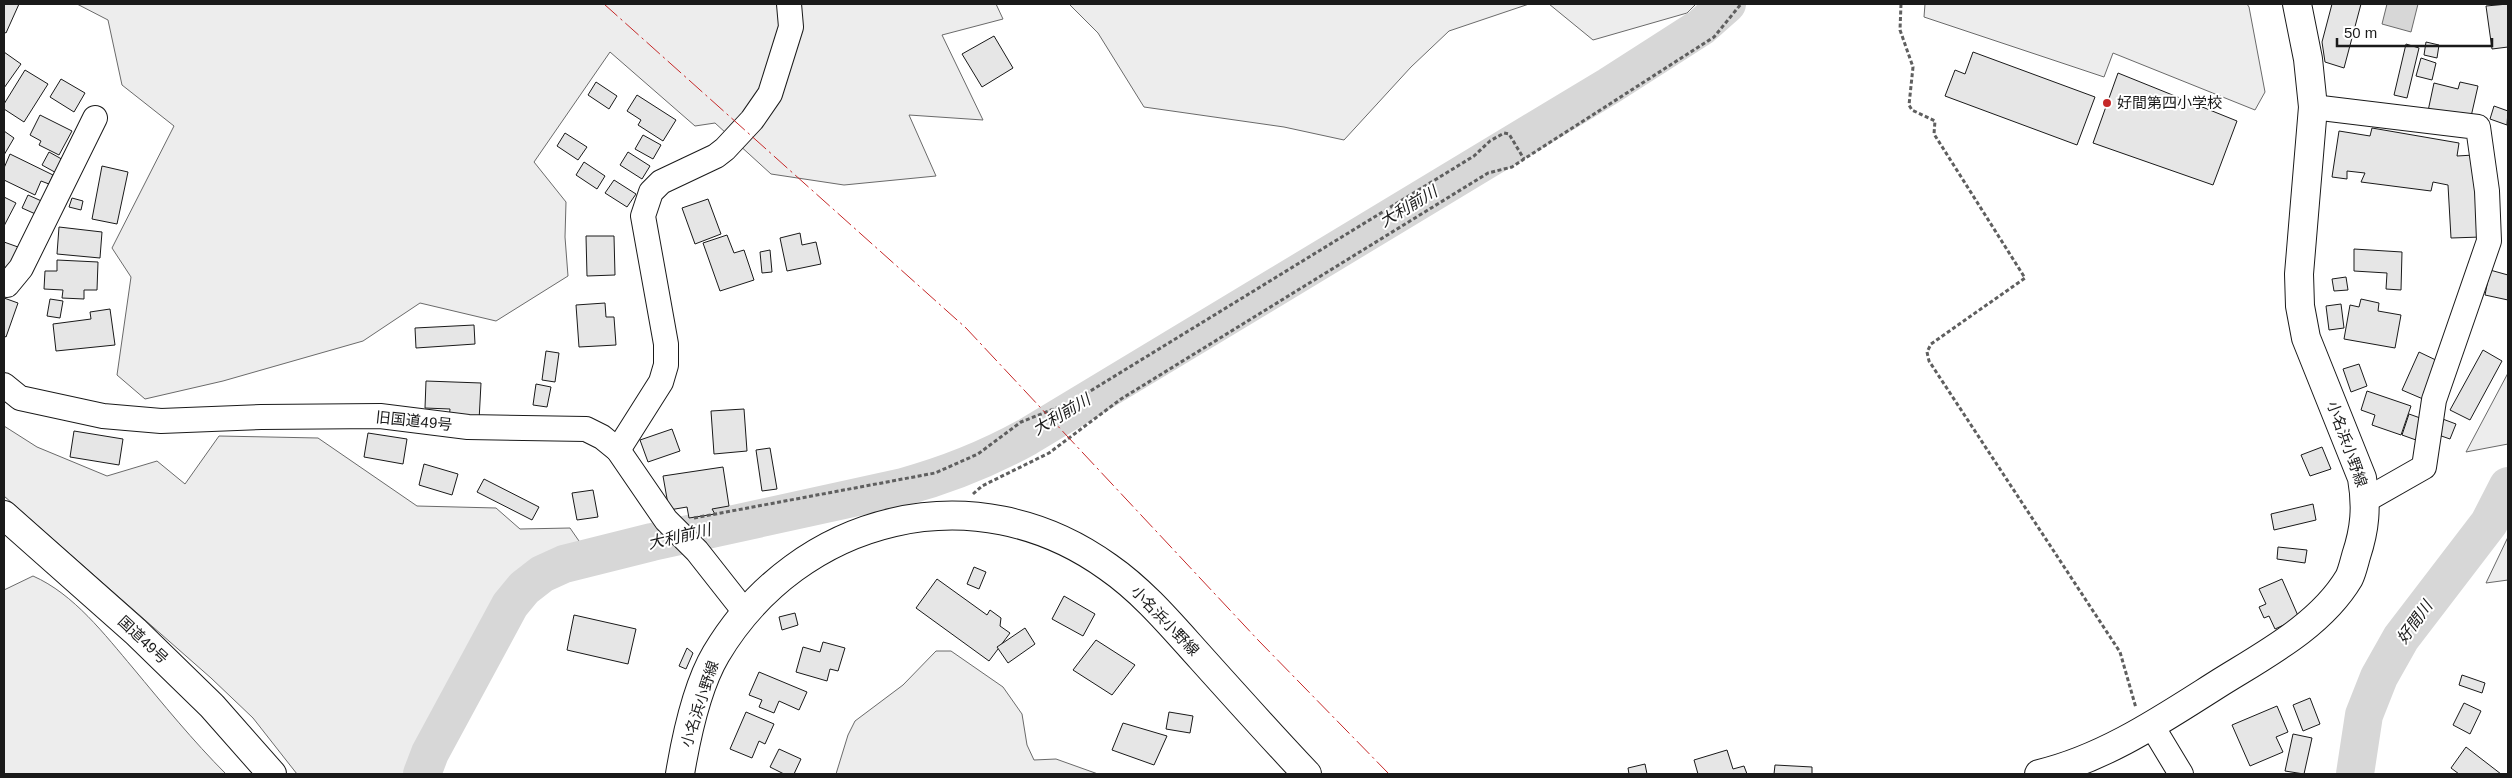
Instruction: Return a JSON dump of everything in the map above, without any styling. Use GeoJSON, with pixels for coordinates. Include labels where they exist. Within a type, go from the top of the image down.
{"type":"FeatureCollection","features":[{"type":"Feature","properties":{"kind":"main road","name":"小名浜小野線"},"geometry":{"type":"LineString","coordinates":[[2042,774],[2095,754],[2149,728],[2276,648],[2324,610],[2350,577],[2365,529],[2366,500],[2362,478],[2306,338],[2300,306],[2299,274],[2313,107],[2308,59],[2297,4]]}},
{"type":"Feature","properties":{"kind":"main road","name":"国道49号"},"geometry":{"type":"LineString","coordinates":[[4,515],[136,632],[212,706],[272,774]]}},
{"type":"Feature","properties":{"kind":"main road","name":"小名浜小野線"},"geometry":{"type":"LineString","coordinates":[[680,774],[684,750],[708,671],[715,655],[746,612],[774,582],[818,551],[858,531],[912,518],[965,515],[1016,524],[1066,542],[1107,566],[1149,600],[1307,774]]}},
{"type":"Feature","properties":{"kind":"street"},"geometry":{"type":"LineString","coordinates":[[618,450],[661,382],[666,364],[666,344],[643,216],[645,204],[651,192],[661,182],[716,156],[726,149],[752,120],[770,94],[791,27],[788,4]]}},
{"type":"Feature","properties":{"kind":"street"},"geometry":{"type":"LineString","coordinates":[[2313,107],[2478,128],[2482,147],[2489,241],[2434,400],[2424,467],[2366,500]]}},
{"type":"Feature","properties":{"kind":"street"},"geometry":{"type":"LineString","coordinates":[[4,283],[8,284],[21,268],[95,118]]}},
{"type":"Feature","properties":{"kind":"street","name":"旧国道49号"},"geometry":{"type":"LineString","coordinates":[[4,385],[20,398],[103,416],[161,421],[260,417],[380,416],[468,427],[586,429],[602,436],[618,450],[670,523],[697,551],[746,612]]}},
{"type":"Feature","properties":{"kind":"street"},"geometry":{"type":"LineString","coordinates":[[2149,728],[2181,774]]}},
{"type":"Feature","properties":{"kind":"path"},"geometry":{"type":"LineString","coordinates":[[965,515],[970,497],[982,486],[1049,453],[1121,399],[1488,173],[1512,167],[1714,37],[1741,4]]}},
{"type":"Feature","properties":{"kind":"path"},"geometry":{"type":"LineString","coordinates":[[1901,4],[1900,30],[1913,66],[1908,105],[1912,110],[1935,121],[1934,134],[2025,278],[1931,344],[1927,352],[1929,361],[2120,652],[2136,708],[2149,728]]}},
{"type":"Feature","properties":{"kind":"path"},"geometry":{"type":"LineString","coordinates":[[670,523],[935,473],[954,465],[978,454],[1021,422],[1074,401],[1474,156],[1490,141],[1504,132],[1509,134],[1524,159]]}},
{"type":"Feature","properties":{"kind":"shaded area"},"geometry":{"type":"Polygon","coordinates":[[[77,4],[996,4],[1003,19],[942,35],[983,120],[909,115],[936,176],[844,185],[771,174],[715,123],[695,126],[610,52],[534,162],[566,202],[565,237],[568,276],[496,321],[420,303],[363,341],[223,381],[145,399],[117,375],[131,277],[112,248],[174,126],[122,85],[108,20],[77,4]]]}},
{"type":"Feature","properties":{"kind":"shaded area"},"geometry":{"type":"Polygon","coordinates":[[[1069,4],[1529,4],[1449,31],[1411,67],[1344,140],[1284,127],[1144,107],[1098,33],[1069,4]]]}},
{"type":"Feature","properties":{"kind":"shaded area"},"geometry":{"type":"Polygon","coordinates":[[[1549,4],[1696,4],[1687,13],[1593,40],[1549,4]]]}},
{"type":"Feature","properties":{"kind":"shaded area"},"geometry":{"type":"Polygon","coordinates":[[[1925,4],[2247,4],[2265,92],[2255,110],[2113,53],[2104,77],[1924,17],[1925,4]]]}},
{"type":"Feature","properties":{"kind":"shaded area"},"geometry":{"type":"Polygon","coordinates":[[[2387,4],[2418,4],[2411,32],[2382,24],[2387,4]]]}},
{"type":"Feature","properties":{"kind":"shaded area"},"geometry":{"type":"Polygon","coordinates":[[[2508,373],[2508,444],[2466,452],[2508,373]]]}},
{"type":"Feature","properties":{"kind":"shaded area"},"geometry":{"type":"Polygon","coordinates":[[[4,426],[37,447],[107,476],[157,461],[185,484],[219,436],[318,438],[417,506],[496,508],[520,529],[570,528],[579,541],[539,567],[485,627],[429,732],[416,774],[297,774],[253,718],[211,678],[4,496],[4,426]]]}},
{"type":"Feature","properties":{"kind":"shaded area"},"geometry":{"type":"Polygon","coordinates":[[[2508,537],[2508,580],[2486,583],[2508,537]]]}},
{"type":"Feature","properties":{"kind":"shaded area"},"geometry":{"type":"Polygon","coordinates":[[[33,576],[62,593],[88,616],[226,774],[4,774],[4,590],[33,576]]]}},
{"type":"Feature","properties":{"kind":"shaded area"},"geometry":{"type":"Polygon","coordinates":[[[936,651],[951,651],[1003,687],[1022,714],[1027,745],[1034,760],[1056,759],[1098,774],[836,774],[848,735],[855,721],[903,685],[936,651]]]}},
{"type":"Feature","properties":{"kind":"building"},"geometry":{"type":"Polygon","coordinates":[[[4,4],[19,4],[6,33],[4,32],[4,4]]]}},
{"type":"Feature","properties":{"kind":"building"},"geometry":{"type":"Polygon","coordinates":[[[2332,4],[2361,4],[2344,68],[2325,62],[2322,42],[2332,4]]]}},
{"type":"Feature","properties":{"kind":"building"},"geometry":{"type":"Polygon","coordinates":[[[2508,4],[2508,47],[2492,49],[2486,6],[2508,4]]]}},
{"type":"Feature","properties":{"kind":"building"},"geometry":{"type":"Polygon","coordinates":[[[994,36],[1013,68],[982,87],[962,54],[994,36]]]}},
{"type":"Feature","properties":{"kind":"building"},"geometry":{"type":"Polygon","coordinates":[[[2426,42],[2439,45],[2437,58],[2424,55],[2426,42]]]}},
{"type":"Feature","properties":{"kind":"building"},"geometry":{"type":"Polygon","coordinates":[[[2406,44],[2419,48],[2407,98],[2394,95],[2406,44]]]}},
{"type":"Feature","properties":{"kind":"building"},"geometry":{"type":"Polygon","coordinates":[[[4,52],[21,64],[4,88],[4,52]]]}},
{"type":"Feature","properties":{"kind":"building"},"geometry":{"type":"Polygon","coordinates":[[[1973,52],[2095,97],[2077,145],[1945,96],[1955,70],[1965,74],[1973,52]]]}},
{"type":"Feature","properties":{"kind":"building"},"geometry":{"type":"Polygon","coordinates":[[[2421,58],[2436,63],[2432,80],[2416,76],[2421,58]]]}},
{"type":"Feature","properties":{"kind":"building"},"geometry":{"type":"Polygon","coordinates":[[[25,70],[48,84],[24,122],[4,109],[4,104],[25,70]]]}},
{"type":"Feature","properties":{"kind":"building"},"geometry":{"type":"Polygon","coordinates":[[[2118,73],[2237,121],[2213,185],[2093,143],[2118,73]]]}},
{"type":"Feature","properties":{"kind":"building"},"geometry":{"type":"Polygon","coordinates":[[[61,79],[85,93],[74,112],[50,97],[61,79]]]}},
{"type":"Feature","properties":{"kind":"building"},"geometry":{"type":"Polygon","coordinates":[[[596,82],[617,96],[609,109],[588,95],[596,82]]]}},
{"type":"Feature","properties":{"kind":"building"},"geometry":{"type":"Polygon","coordinates":[[[2460,82],[2478,86],[2470,121],[2428,111],[2434,83],[2458,89],[2460,82]]]}},
{"type":"Feature","properties":{"kind":"building"},"geometry":{"type":"Polygon","coordinates":[[[637,95],[676,120],[663,141],[638,125],[641,120],[627,111],[637,95]]]}},
{"type":"Feature","properties":{"kind":"building"},"geometry":{"type":"Polygon","coordinates":[[[2494,106],[2508,111],[2507,125],[2490,119],[2494,106]]]}},
{"type":"Feature","properties":{"kind":"building"},"geometry":{"type":"Polygon","coordinates":[[[40,115],[72,131],[59,155],[39,145],[41,141],[30,135],[40,115]]]}},
{"type":"Feature","properties":{"kind":"building"},"geometry":{"type":"Polygon","coordinates":[[[2372,128],[2459,143],[2457,156],[2474,155],[2481,237],[2451,238],[2448,185],[2433,182],[2431,191],[2361,182],[2365,173],[2347,171],[2347,179],[2332,177],[2339,131],[2370,136],[2372,128]]]}},
{"type":"Feature","properties":{"kind":"building"},"geometry":{"type":"Polygon","coordinates":[[[4,131],[14,138],[4,155],[4,131]]]}},
{"type":"Feature","properties":{"kind":"building"},"geometry":{"type":"Polygon","coordinates":[[[565,133],[587,147],[578,160],[557,146],[565,133]]]}},
{"type":"Feature","properties":{"kind":"building"},"geometry":{"type":"Polygon","coordinates":[[[643,135],[661,145],[653,159],[635,149],[643,135]]]}},
{"type":"Feature","properties":{"kind":"building"},"geometry":{"type":"Polygon","coordinates":[[[49,152],[67,162],[60,175],[42,165],[49,152]]]}},
{"type":"Feature","properties":{"kind":"building"},"geometry":{"type":"Polygon","coordinates":[[[628,152],[650,166],[642,179],[620,165],[628,152]]]}},
{"type":"Feature","properties":{"kind":"building"},"geometry":{"type":"Polygon","coordinates":[[[10,154],[53,175],[49,184],[41,181],[35,195],[4,180],[4,168],[10,154]]]}},
{"type":"Feature","properties":{"kind":"building"},"geometry":{"type":"Polygon","coordinates":[[[584,162],[605,176],[597,189],[576,175],[584,162]]]}},
{"type":"Feature","properties":{"kind":"building"},"geometry":{"type":"Polygon","coordinates":[[[102,166],[128,172],[117,224],[92,219],[102,166]]]}},
{"type":"Feature","properties":{"kind":"building"},"geometry":{"type":"Polygon","coordinates":[[[614,180],[636,194],[627,207],[605,193],[614,180]]]}},
{"type":"Feature","properties":{"kind":"building"},"geometry":{"type":"Polygon","coordinates":[[[28,195],[46,203],[40,216],[22,208],[28,195]]]}},
{"type":"Feature","properties":{"kind":"building"},"geometry":{"type":"Polygon","coordinates":[[[4,197],[16,203],[4,226],[4,197]]]}},
{"type":"Feature","properties":{"kind":"building"},"geometry":{"type":"Polygon","coordinates":[[[72,198],[83,201],[81,210],[69,207],[72,198]]]}},
{"type":"Feature","properties":{"kind":"building"},"geometry":{"type":"Polygon","coordinates":[[[708,199],[721,234],[695,244],[682,208],[708,199]]]}},
{"type":"Feature","properties":{"kind":"building"},"geometry":{"type":"Polygon","coordinates":[[[59,227],[102,232],[100,258],[57,254],[59,227]]]}},
{"type":"Feature","properties":{"kind":"building"},"geometry":{"type":"Polygon","coordinates":[[[800,233],[802,245],[816,242],[821,264],[787,271],[780,238],[800,233]]]}},
{"type":"Feature","properties":{"kind":"building"},"geometry":{"type":"Polygon","coordinates":[[[727,235],[734,253],[744,250],[754,280],[720,291],[703,243],[727,235]]]}},
{"type":"Feature","properties":{"kind":"building"},"geometry":{"type":"Polygon","coordinates":[[[586,236],[614,236],[615,275],[587,276],[586,236]]]}},
{"type":"Feature","properties":{"kind":"building"},"geometry":{"type":"Polygon","coordinates":[[[4,242],[18,247],[7,272],[4,271],[4,242]]]}},
{"type":"Feature","properties":{"kind":"building"},"geometry":{"type":"Polygon","coordinates":[[[2354,249],[2402,252],[2401,290],[2386,289],[2387,273],[2354,271],[2354,249]]]}},
{"type":"Feature","properties":{"kind":"building"},"geometry":{"type":"Polygon","coordinates":[[[770,250],[772,272],[762,273],[760,252],[770,250]]]}},
{"type":"Feature","properties":{"kind":"building"},"geometry":{"type":"Polygon","coordinates":[[[57,260],[98,262],[97,290],[84,290],[84,299],[62,298],[63,290],[44,289],[45,271],[57,271],[57,260]]]}},
{"type":"Feature","properties":{"kind":"building"},"geometry":{"type":"Polygon","coordinates":[[[2490,270],[2508,275],[2508,300],[2485,295],[2490,270]]]}},
{"type":"Feature","properties":{"kind":"building"},"geometry":{"type":"Polygon","coordinates":[[[2346,277],[2348,290],[2334,291],[2332,279],[2346,277]]]}},
{"type":"Feature","properties":{"kind":"building"},"geometry":{"type":"Polygon","coordinates":[[[4,298],[18,303],[6,337],[4,336],[4,298]]]}},
{"type":"Feature","properties":{"kind":"building"},"geometry":{"type":"Polygon","coordinates":[[[50,299],[63,301],[60,318],[47,316],[50,299]]]}},
{"type":"Feature","properties":{"kind":"building"},"geometry":{"type":"Polygon","coordinates":[[[2361,299],[2379,303],[2378,311],[2401,315],[2395,348],[2344,339],[2350,305],[2359,307],[2361,299]]]}},
{"type":"Feature","properties":{"kind":"building"},"geometry":{"type":"Polygon","coordinates":[[[605,303],[606,317],[614,317],[616,345],[579,347],[576,305],[605,303]]]}},
{"type":"Feature","properties":{"kind":"building"},"geometry":{"type":"Polygon","coordinates":[[[2341,304],[2344,328],[2329,330],[2326,306],[2341,304]]]}},
{"type":"Feature","properties":{"kind":"building"},"geometry":{"type":"Polygon","coordinates":[[[110,309],[115,345],[56,351],[53,324],[91,319],[90,312],[110,309]]]}},
{"type":"Feature","properties":{"kind":"building"},"geometry":{"type":"Polygon","coordinates":[[[474,325],[475,344],[416,348],[415,328],[474,325]]]}},
{"type":"Feature","properties":{"kind":"building"},"geometry":{"type":"Polygon","coordinates":[[[2483,350],[2502,361],[2470,420],[2450,410],[2483,350]]]}},
{"type":"Feature","properties":{"kind":"building"},"geometry":{"type":"Polygon","coordinates":[[[546,351],[559,353],[555,382],[542,380],[546,351]]]}},
{"type":"Feature","properties":{"kind":"building"},"geometry":{"type":"Polygon","coordinates":[[[2419,352],[2440,362],[2423,399],[2402,390],[2419,352]]]}},
{"type":"Feature","properties":{"kind":"building"},"geometry":{"type":"Polygon","coordinates":[[[2359,364],[2367,386],[2351,392],[2343,369],[2359,364]]]}},
{"type":"Feature","properties":{"kind":"building"},"geometry":{"type":"Polygon","coordinates":[[[426,381],[481,383],[479,421],[449,419],[450,409],[425,408],[426,381]]]}},
{"type":"Feature","properties":{"kind":"building"},"geometry":{"type":"Polygon","coordinates":[[[536,384],[551,387],[547,407],[533,405],[536,384]]]}},
{"type":"Feature","properties":{"kind":"building"},"geometry":{"type":"Polygon","coordinates":[[[2367,391],[2411,406],[2401,435],[2372,425],[2375,415],[2361,410],[2367,391]]]}},
{"type":"Feature","properties":{"kind":"building"},"geometry":{"type":"Polygon","coordinates":[[[744,409],[747,451],[714,454],[711,411],[744,409]]]}},
{"type":"Feature","properties":{"kind":"building"},"geometry":{"type":"Polygon","coordinates":[[[2409,414],[2423,419],[2416,440],[2402,435],[2409,414]]]}},
{"type":"Feature","properties":{"kind":"building"},"geometry":{"type":"Polygon","coordinates":[[[2432,415],[2456,424],[2450,439],[2427,431],[2432,415]]]}},
{"type":"Feature","properties":{"kind":"building"},"geometry":{"type":"Polygon","coordinates":[[[672,429],[680,451],[648,462],[640,440],[672,429]]]}},
{"type":"Feature","properties":{"kind":"building"},"geometry":{"type":"Polygon","coordinates":[[[74,431],[123,439],[119,465],[70,457],[74,431]]]}},
{"type":"Feature","properties":{"kind":"building"},"geometry":{"type":"Polygon","coordinates":[[[368,433],[407,439],[403,464],[364,457],[368,433]]]}},
{"type":"Feature","properties":{"kind":"building"},"geometry":{"type":"Polygon","coordinates":[[[2322,447],[2331,469],[2310,476],[2301,455],[2322,447]]]}},
{"type":"Feature","properties":{"kind":"building"},"geometry":{"type":"Polygon","coordinates":[[[770,448],[777,489],[762,491],[756,450],[770,448]]]}},
{"type":"Feature","properties":{"kind":"building"},"geometry":{"type":"Polygon","coordinates":[[[424,464],[458,474],[452,495],[419,485],[424,464]]]}},
{"type":"Feature","properties":{"kind":"building"},"geometry":{"type":"Polygon","coordinates":[[[723,467],[729,506],[712,509],[715,514],[689,518],[687,507],[669,510],[663,476],[723,467]]]}},
{"type":"Feature","properties":{"kind":"building"},"geometry":{"type":"Polygon","coordinates":[[[484,479],[539,507],[532,520],[477,492],[484,479]]]}},
{"type":"Feature","properties":{"kind":"building"},"geometry":{"type":"Polygon","coordinates":[[[593,490],[598,517],[577,520],[572,493],[593,490]]]}},
{"type":"Feature","properties":{"kind":"building"},"geometry":{"type":"Polygon","coordinates":[[[2313,504],[2316,520],[2274,530],[2271,514],[2313,504]]]}},
{"type":"Feature","properties":{"kind":"building"},"geometry":{"type":"Polygon","coordinates":[[[2278,547],[2307,550],[2305,563],[2277,559],[2278,547]]]}},
{"type":"Feature","properties":{"kind":"building"},"geometry":{"type":"Polygon","coordinates":[[[974,567],[986,572],[979,589],[967,584],[974,567]]]}},
{"type":"Feature","properties":{"kind":"building"},"geometry":{"type":"Polygon","coordinates":[[[937,579],[987,615],[990,610],[1001,618],[1000,626],[1010,633],[989,661],[916,608],[937,579]]]}},
{"type":"Feature","properties":{"kind":"building"},"geometry":{"type":"Polygon","coordinates":[[[2282,579],[2299,618],[2275,629],[2269,616],[2264,618],[2259,607],[2266,604],[2259,589],[2282,579]]]}},
{"type":"Feature","properties":{"kind":"building"},"geometry":{"type":"Polygon","coordinates":[[[1064,596],[1095,614],[1083,636],[1052,619],[1064,596]]]}},
{"type":"Feature","properties":{"kind":"building"},"geometry":{"type":"Polygon","coordinates":[[[795,613],[798,625],[782,630],[779,617],[795,613]]]}},
{"type":"Feature","properties":{"kind":"building"},"geometry":{"type":"Polygon","coordinates":[[[574,615],[636,629],[628,664],[567,650],[574,615]]]}},
{"type":"Feature","properties":{"kind":"building"},"geometry":{"type":"Polygon","coordinates":[[[1025,628],[1035,644],[1008,663],[997,647],[1025,628]]]}},
{"type":"Feature","properties":{"kind":"building"},"geometry":{"type":"Polygon","coordinates":[[[1096,640],[1135,665],[1112,695],[1073,670],[1096,640]]]}},
{"type":"Feature","properties":{"kind":"building"},"geometry":{"type":"Polygon","coordinates":[[[823,642],[845,648],[838,671],[830,669],[827,681],[796,672],[803,647],[820,652],[823,642]]]}},
{"type":"Feature","properties":{"kind":"building"},"geometry":{"type":"Polygon","coordinates":[[[687,648],[693,653],[686,669],[679,666],[687,648]]]}},
{"type":"Feature","properties":{"kind":"building"},"geometry":{"type":"Polygon","coordinates":[[[759,672],[807,692],[799,710],[779,701],[774,713],[759,707],[762,700],[749,695],[759,672]]]}},
{"type":"Feature","properties":{"kind":"building"},"geometry":{"type":"Polygon","coordinates":[[[2462,675],[2485,683],[2482,693],[2459,685],[2462,675]]]}},
{"type":"Feature","properties":{"kind":"building"},"geometry":{"type":"Polygon","coordinates":[[[2310,698],[2320,724],[2303,731],[2293,705],[2310,698]]]}},
{"type":"Feature","properties":{"kind":"building"},"geometry":{"type":"Polygon","coordinates":[[[2464,703],[2481,711],[2470,734],[2453,725],[2464,703]]]}},
{"type":"Feature","properties":{"kind":"building"},"geometry":{"type":"Polygon","coordinates":[[[2277,706],[2288,732],[2276,737],[2283,752],[2250,766],[2232,725],[2277,706]]]}},
{"type":"Feature","properties":{"kind":"building"},"geometry":{"type":"Polygon","coordinates":[[[746,712],[774,724],[765,744],[759,741],[752,758],[730,749],[746,712]]]}},
{"type":"Feature","properties":{"kind":"building"},"geometry":{"type":"Polygon","coordinates":[[[1169,712],[1193,716],[1190,733],[1166,729],[1169,712]]]}},
{"type":"Feature","properties":{"kind":"building"},"geometry":{"type":"Polygon","coordinates":[[[1123,723],[1167,736],[1154,765],[1112,750],[1123,723]]]}},
{"type":"Feature","properties":{"kind":"building"},"geometry":{"type":"Polygon","coordinates":[[[2293,734],[2312,738],[2304,774],[2285,771],[2293,734]]]}},
{"type":"Feature","properties":{"kind":"building"},"geometry":{"type":"Polygon","coordinates":[[[2466,747],[2501,774],[2459,774],[2451,768],[2466,747]]]}},
{"type":"Feature","properties":{"kind":"building"},"geometry":{"type":"Polygon","coordinates":[[[779,749],[801,759],[794,774],[784,774],[770,767],[779,749]]]}},
{"type":"Feature","properties":{"kind":"building"},"geometry":{"type":"Polygon","coordinates":[[[1727,750],[1733,769],[1744,766],[1747,774],[1698,774],[1694,760],[1727,750]]]}},
{"type":"Feature","properties":{"kind":"building"},"geometry":{"type":"Polygon","coordinates":[[[1645,764],[1647,774],[1629,774],[1628,768],[1645,764]]]}},
{"type":"Feature","properties":{"kind":"building"},"geometry":{"type":"Polygon","coordinates":[[[1775,765],[1812,767],[1812,774],[1774,774],[1775,765]]]}},
{"type":"Feature","properties":{"kind":"waterway","name":"大利前川"},"geometry":{"type":"LineString","coordinates":[[422,774],[430,753],[510,605],[524,588],[542,574],[564,564],[652,542],[903,487],[951,472],[997,452],[1027,437],[1609,86],[1701,27],[1727,4]]}},
{"type":"Feature","properties":{"kind":"waterway","name":"好間川"},"geometry":{"type":"LineString","coordinates":[[2355,774],[2364,715],[2379,677],[2401,638],[2489,523],[2508,486]]}},
{"type":"Feature","properties":{"kind":"power"},"geometry":{"type":"LineString","coordinates":[[604,4],[966,328],[1258,640],[1389,774]]}},
{"type":"Feature","properties":{"kind":"place","name":"好間第四小学校"},"geometry":{"type":"Point","coordinates":[2107,103]}}]}
